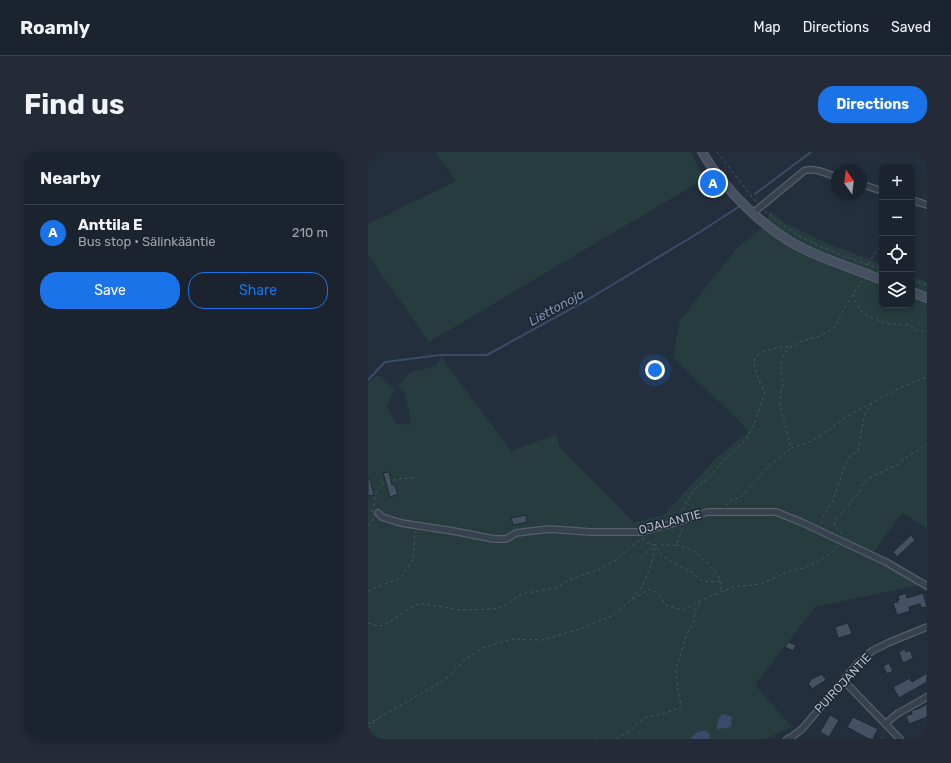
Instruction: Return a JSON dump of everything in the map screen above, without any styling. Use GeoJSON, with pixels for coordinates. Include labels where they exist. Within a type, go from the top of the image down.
{"type":"FeatureCollection","features":[{"type":"Feature","properties":{"kind":"street"},"geometry":{"type":"LineString","coordinates":[[705,153],[713,168],[732,192],[753,213],[786,239],[802,248],[866,267],[879,278]]}},
{"type":"Feature","properties":{"kind":"street"},"geometry":{"type":"LineString","coordinates":[[753,213],[760,206],[808,170],[831,175]]}},
{"type":"Feature","properties":{"kind":"street"},"geometry":{"type":"LineString","coordinates":[[867,186],[879,190]]}},
{"type":"Feature","properties":{"kind":"street"},"geometry":{"type":"LineString","coordinates":[[915,201],[927,205]]}},
{"type":"Feature","properties":{"kind":"street"},"geometry":{"type":"LineString","coordinates":[[915,293],[927,298]]}},
{"type":"Feature","properties":{"kind":"street","name":"OJALANTIE"},"geometry":{"type":"LineString","coordinates":[[378,513],[382,517],[401,523],[494,539],[506,539],[516,533],[549,529],[591,532],[641,532],[707,512],[776,512],[886,562],[927,586]]}},
{"type":"Feature","properties":{"kind":"street","name":"PUIROJANTIE"},"geometry":{"type":"LineString","coordinates":[[787,739],[802,729],[857,664],[872,651],[927,627]]}},
{"type":"Feature","properties":{"kind":"street"},"geometry":{"type":"LineString","coordinates":[[843,680],[900,739]]}},
{"type":"Feature","properties":{"kind":"street"},"geometry":{"type":"LineString","coordinates":[[887,725],[897,714],[927,697]]}},
{"type":"Feature","properties":{"kind":"path"},"geometry":{"type":"LineString","coordinates":[[717,152],[722,161],[760,206],[793,232],[866,267],[879,269]]}},
{"type":"Feature","properties":{"kind":"path"},"geometry":{"type":"LineString","coordinates":[[790,448],[780,406],[781,390],[783,385],[781,368],[782,359],[787,350],[799,342],[820,336],[834,328],[863,280],[866,267],[879,248]]}},
{"type":"Feature","properties":{"kind":"path"},"geometry":{"type":"LineString","coordinates":[[915,281],[927,285]]}},
{"type":"Feature","properties":{"kind":"path"},"geometry":{"type":"LineString","coordinates":[[854,294],[855,300],[861,311],[868,316],[887,324],[909,325],[918,332],[927,331]]}},
{"type":"Feature","properties":{"kind":"path"},"geometry":{"type":"LineString","coordinates":[[678,522],[692,493],[723,461],[742,445],[754,424],[765,392],[756,370],[754,362],[756,357],[772,349],[793,346]]}},
{"type":"Feature","properties":{"kind":"path"},"geometry":{"type":"LineString","coordinates":[[722,512],[730,501],[741,497],[769,466],[790,448],[812,441],[852,414],[901,387],[927,377]]}},
{"type":"Feature","properties":{"kind":"path"},"geometry":{"type":"LineString","coordinates":[[819,531],[823,517],[832,502],[848,458],[858,451],[866,412],[872,403]]}},
{"type":"Feature","properties":{"kind":"path"},"geometry":{"type":"LineString","coordinates":[[630,601],[648,590],[653,590],[666,605],[684,610],[721,592],[746,585],[762,584],[792,570],[804,568],[814,564],[834,551],[841,541],[842,533],[834,525],[835,520],[858,494],[862,485],[869,478],[899,464],[903,459],[927,445]]}},
{"type":"Feature","properties":{"kind":"path"},"geometry":{"type":"LineString","coordinates":[[372,512],[377,488],[383,482],[401,478],[418,478]]}},
{"type":"Feature","properties":{"kind":"path"},"geometry":{"type":"LineString","coordinates":[[368,526],[378,513]]}},
{"type":"Feature","properties":{"kind":"path"},"geometry":{"type":"LineString","coordinates":[[676,545],[683,528],[684,519]]}},
{"type":"Feature","properties":{"kind":"path"},"geometry":{"type":"LineString","coordinates":[[368,591],[400,578],[413,560],[415,525]]}},
{"type":"Feature","properties":{"kind":"path"},"geometry":{"type":"LineString","coordinates":[[641,532],[647,543],[655,545],[676,545],[693,550],[708,563],[721,581],[721,592]]}},
{"type":"Feature","properties":{"kind":"path"},"geometry":{"type":"LineString","coordinates":[[368,623],[378,626],[385,625],[410,608],[419,604],[460,610],[499,608],[506,605],[521,594],[555,588],[569,580],[600,569],[616,560],[643,538]]}},
{"type":"Feature","properties":{"kind":"path"},"geometry":{"type":"LineString","coordinates":[[641,557],[655,545]]}},
{"type":"Feature","properties":{"kind":"path"},"geometry":{"type":"LineString","coordinates":[[655,545],[662,555],[675,564],[692,572],[700,580],[710,582],[721,581]]}},
{"type":"Feature","properties":{"kind":"path"},"geometry":{"type":"LineString","coordinates":[[368,724],[441,682],[463,661],[483,648],[512,639],[542,640],[565,634],[614,615],[630,601],[643,585],[651,565],[655,545]]}},
{"type":"Feature","properties":{"kind":"path"},"geometry":{"type":"LineString","coordinates":[[616,739],[630,731],[644,718],[680,708],[681,704],[676,669],[686,636],[694,621],[695,611],[701,601]]}},
{"type":"Feature","properties":{"kind":"path"},"geometry":{"type":"LineString","coordinates":[[368,728],[380,718]]}},
{"type":"Feature","properties":{"kind":"path"},"geometry":{"type":"LineString","coordinates":[[881,739],[887,725]]}},
{"type":"Feature","properties":{"kind":"green space"},"geometry":{"type":"Polygon","coordinates":[[[435,152],[691,152],[704,179],[429,342],[368,255],[368,224],[456,181],[435,152]]]}},
{"type":"Feature","properties":{"kind":"green space"},"geometry":{"type":"Polygon","coordinates":[[[770,212],[790,226],[826,243],[879,263],[879,308],[915,308],[915,277],[927,282],[927,528],[902,513],[870,557],[919,585],[815,607],[755,685],[792,727],[765,739],[368,739],[368,383],[378,375],[395,389],[387,406],[396,423],[409,425],[411,418],[404,391],[398,386],[410,372],[436,366],[441,357],[511,451],[557,434],[559,446],[634,523],[664,515],[715,459],[749,431],[673,357],[680,320],[736,249],[761,229],[770,212]]]}},
{"type":"Feature","properties":{"kind":"water"},"geometry":{"type":"Polygon","coordinates":[[[723,714],[732,717],[731,726],[717,729],[718,721],[723,714]]]}},
{"type":"Feature","properties":{"kind":"water"},"geometry":{"type":"Polygon","coordinates":[[[707,731],[710,735],[710,739],[690,739],[696,733],[707,731]]]}},
{"type":"Feature","properties":{"kind":"building"},"geometry":{"type":"Polygon","coordinates":[[[389,472],[392,485],[394,484],[398,494],[390,497],[383,473],[389,472]]]}},
{"type":"Feature","properties":{"kind":"building"},"geometry":{"type":"Polygon","coordinates":[[[370,479],[374,495],[368,496],[368,480],[370,479]]]}},
{"type":"Feature","properties":{"kind":"building"},"geometry":{"type":"Polygon","coordinates":[[[526,515],[527,522],[513,525],[511,518],[526,515]]]}},
{"type":"Feature","properties":{"kind":"building"},"geometry":{"type":"Polygon","coordinates":[[[911,535],[915,540],[897,557],[893,552],[911,535]]]}},
{"type":"Feature","properties":{"kind":"building"},"geometry":{"type":"Polygon","coordinates":[[[906,593],[907,598],[923,593],[927,607],[922,608],[920,604],[909,607],[910,611],[897,615],[893,603],[898,602],[898,596],[906,593]]]}},
{"type":"Feature","properties":{"kind":"building"},"geometry":{"type":"Polygon","coordinates":[[[848,623],[852,634],[838,638],[835,627],[848,623]]]}},
{"type":"Feature","properties":{"kind":"building"},"geometry":{"type":"Polygon","coordinates":[[[788,642],[796,645],[793,651],[785,647],[788,642]]]}},
{"type":"Feature","properties":{"kind":"building"},"geometry":{"type":"Polygon","coordinates":[[[905,649],[906,652],[910,650],[913,658],[903,663],[899,652],[905,649]]]}},
{"type":"Feature","properties":{"kind":"building"},"geometry":{"type":"Polygon","coordinates":[[[889,663],[893,671],[887,674],[883,666],[889,663]]]}},
{"type":"Feature","properties":{"kind":"building"},"geometry":{"type":"Polygon","coordinates":[[[927,673],[927,682],[899,698],[893,687],[910,678],[912,682],[927,673]]]}},
{"type":"Feature","properties":{"kind":"building"},"geometry":{"type":"Polygon","coordinates":[[[822,674],[826,680],[812,689],[808,683],[811,681],[810,680],[822,674]]]}},
{"type":"Feature","properties":{"kind":"building"},"geometry":{"type":"Polygon","coordinates":[[[927,704],[927,717],[909,724],[906,716],[912,714],[911,711],[927,704]]]}},
{"type":"Feature","properties":{"kind":"building"},"geometry":{"type":"Polygon","coordinates":[[[830,715],[839,720],[829,737],[820,732],[830,715]]]}},
{"type":"Feature","properties":{"kind":"building"},"geometry":{"type":"Polygon","coordinates":[[[853,717],[878,729],[873,739],[869,739],[847,727],[853,717]]]}},
{"type":"Feature","properties":{"kind":"waterway","name":"Liettonoja"},"geometry":{"type":"LineString","coordinates":[[755,194],[811,152]]}},
{"type":"Feature","properties":{"kind":"waterway","name":"Liettonoja"},"geometry":{"type":"LineString","coordinates":[[368,380],[385,362],[440,355],[487,355],[587,300],[700,232],[740,206]]}},
{"type":"Feature","properties":{"kind":"place","name":"Anttila E"},"geometry":{"type":"Point","coordinates":[713,183]}}]}
